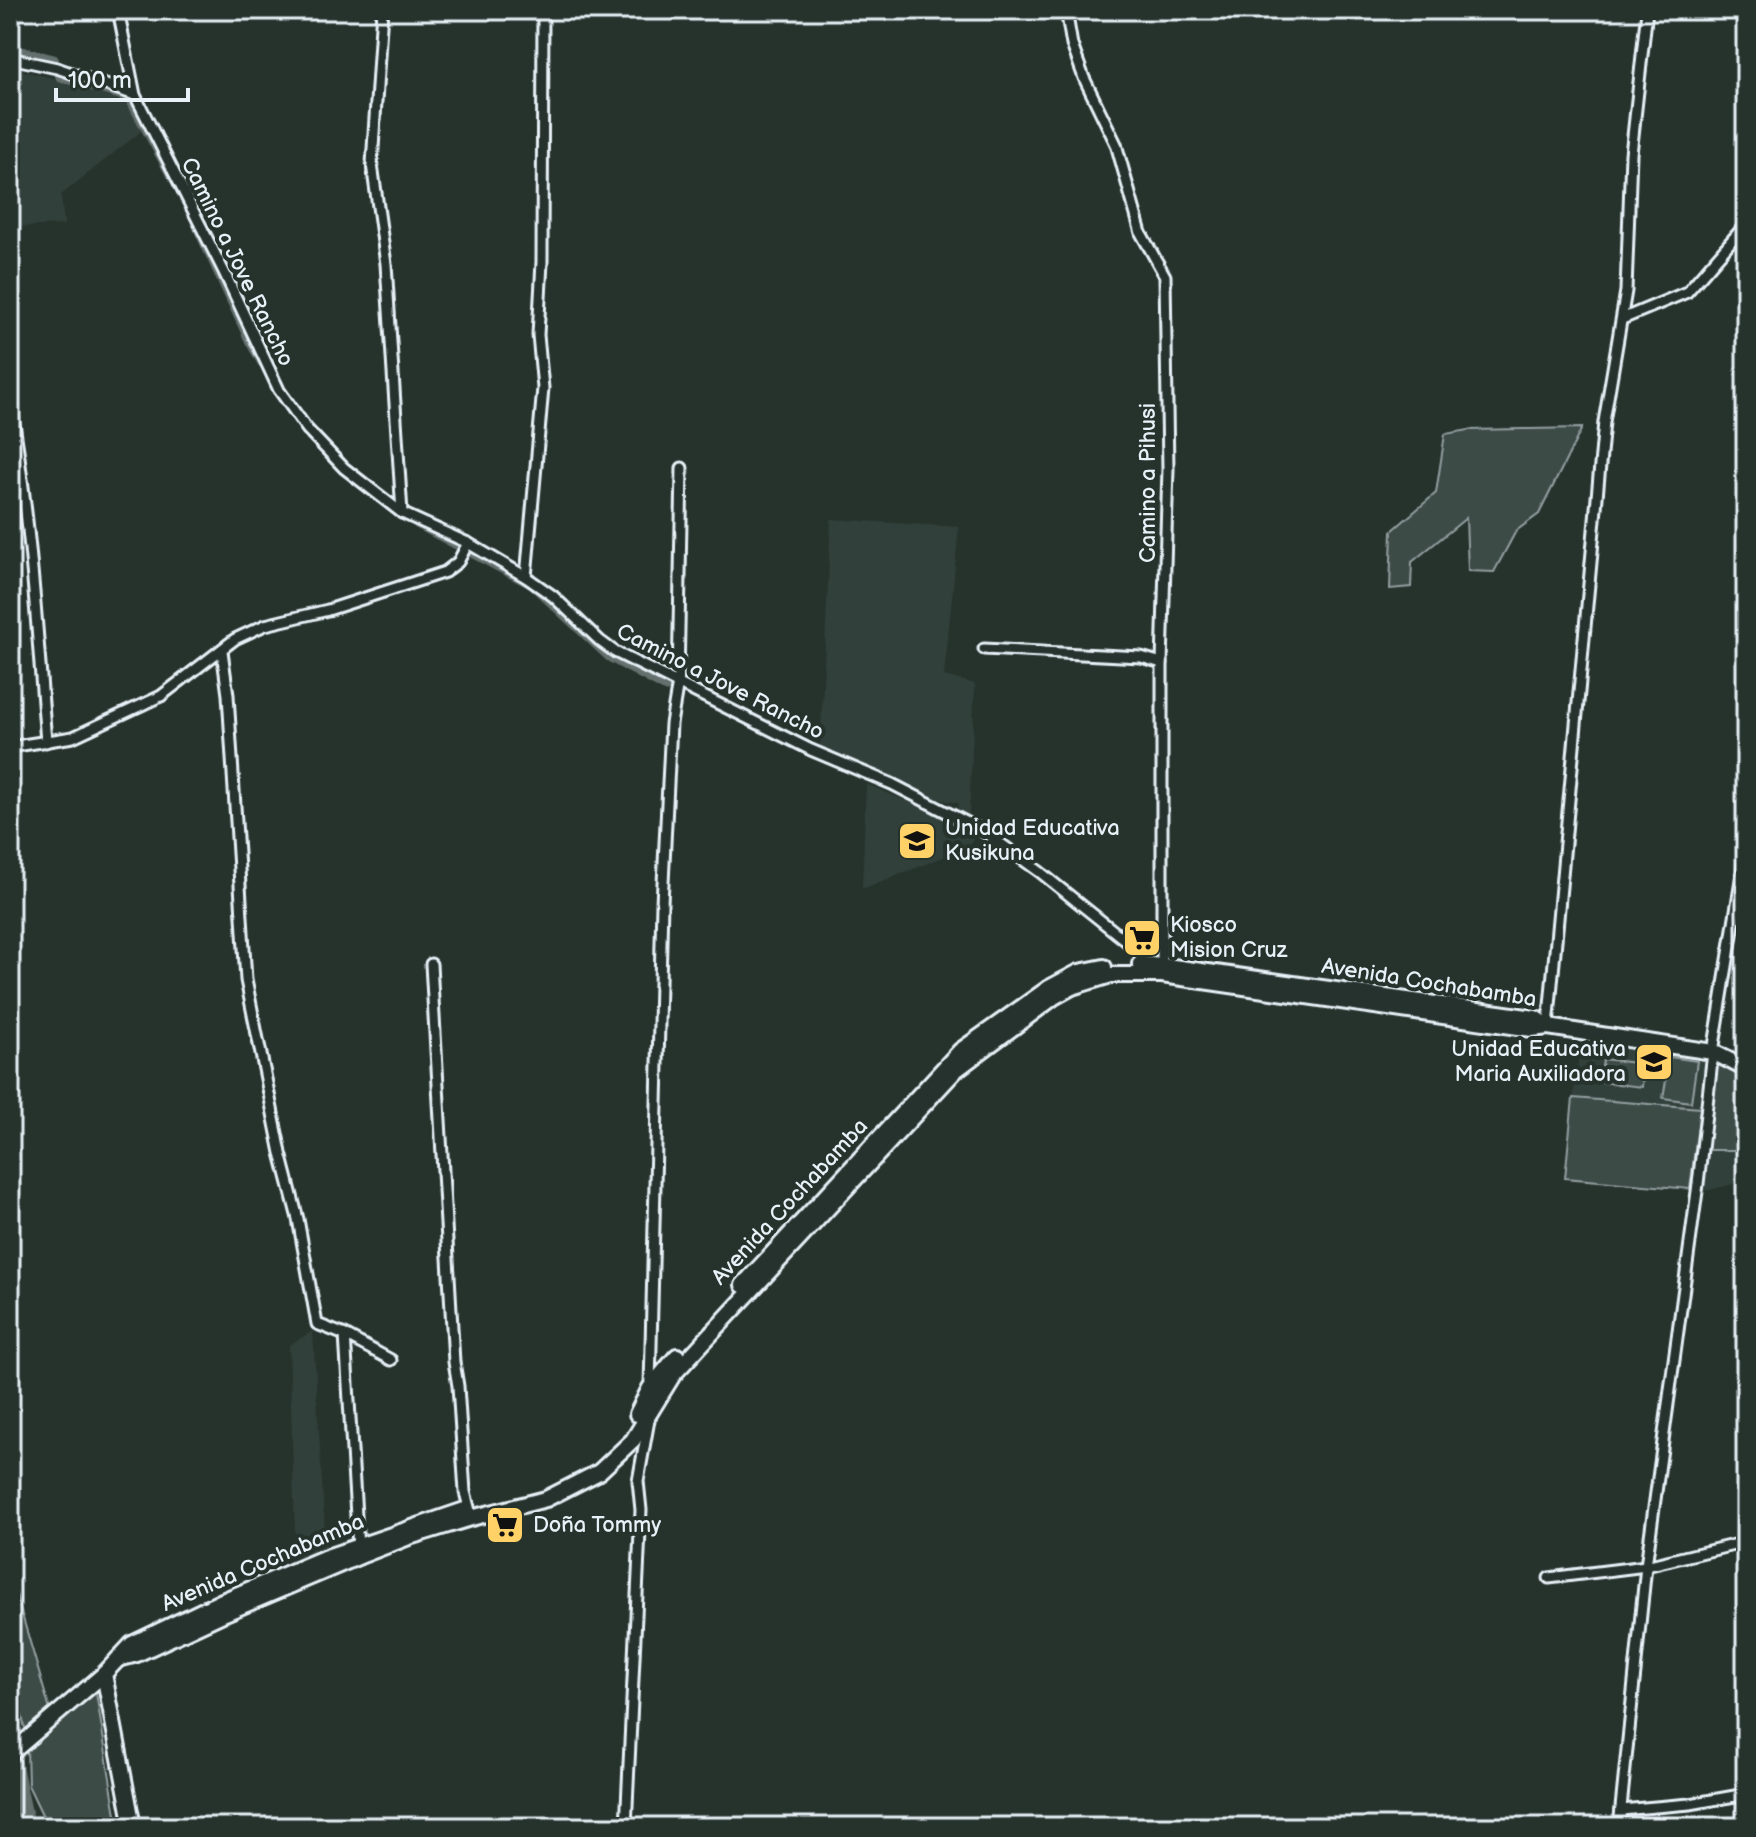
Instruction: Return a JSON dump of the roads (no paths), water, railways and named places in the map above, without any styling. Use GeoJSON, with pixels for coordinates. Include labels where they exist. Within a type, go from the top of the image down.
{"type":"FeatureCollection","features":[{"type":"Feature","properties":{"kind":"main road","name":"Avenida Cochabamba"},"geometry":{"type":"LineString","coordinates":[[10,1754],[118,1659],[137,1654],[358,1551],[409,1537],[470,1513],[541,1491],[594,1465],[627,1434],[650,1388],[960,1051],[1071,976],[1096,968],[1162,970],[1452,1012],[1535,1018],[1548,1027],[1713,1052],[1746,1069]]}},
{"type":"Feature","properties":{"kind":"main road","name":"Avenida Cochabamba"},"geometry":{"type":"LineString","coordinates":[[470,1513],[546,1499],[599,1472],[633,1440],[673,1375],[963,1064],[1072,987],[1142,969]]}},
{"type":"Feature","properties":{"kind":"main road"},"geometry":{"type":"LineString","coordinates":[[104,1674],[133,1827]]}},
{"type":"Feature","properties":{"kind":"street","name":"Camino a Jove Rancho"},"geometry":{"type":"LineString","coordinates":[[118,10],[135,95],[279,390],[307,429],[344,468],[402,513],[468,543],[526,577],[553,596],[615,652],[811,750],[892,784],[983,831],[1140,952],[1142,969]]}},
{"type":"Feature","properties":{"kind":"street"},"geometry":{"type":"LineString","coordinates":[[382,10],[372,164],[386,264],[402,513]]}},
{"type":"Feature","properties":{"kind":"street"},"geometry":{"type":"LineString","coordinates":[[526,577],[543,388],[538,335],[542,262],[543,10]]}},
{"type":"Feature","properties":{"kind":"street","name":"Camino a Pihusi"},"geometry":{"type":"LineString","coordinates":[[1066,10],[1072,45],[1084,78],[1116,144],[1141,233],[1165,276],[1168,469],[1162,663],[1162,970]]}},
{"type":"Feature","properties":{"kind":"street"},"geometry":{"type":"LineString","coordinates":[[1548,1027],[1604,422],[1626,291],[1631,154],[1647,10]]}},
{"type":"Feature","properties":{"kind":"street"},"geometry":{"type":"LineString","coordinates":[[10,58],[57,68],[135,95]]}},
{"type":"Feature","properties":{"kind":"street"},"geometry":{"type":"LineString","coordinates":[[1622,319],[1687,292],[1746,224]]}},
{"type":"Feature","properties":{"kind":"street"},"geometry":{"type":"LineString","coordinates":[[10,400],[19,450],[33,579],[46,742]]}},
{"type":"Feature","properties":{"kind":"street"},"geometry":{"type":"LineString","coordinates":[[626,1827],[641,1510],[638,1481],[652,1405],[662,903],[671,724],[678,682],[682,468]]}},
{"type":"Feature","properties":{"kind":"street"},"geometry":{"type":"LineString","coordinates":[[10,747],[73,737],[161,696],[235,639],[265,625],[328,610],[445,572],[458,562],[468,543]]}},
{"type":"Feature","properties":{"kind":"street"},"geometry":{"type":"LineString","coordinates":[[984,649],[1141,657],[1162,663]]}},
{"type":"Feature","properties":{"kind":"street"},"geometry":{"type":"LineString","coordinates":[[222,651],[228,695],[246,980],[281,1153],[298,1219],[317,1324],[391,1360]]}},
{"type":"Feature","properties":{"kind":"street"},"geometry":{"type":"LineString","coordinates":[[1619,1827],[1646,1566],[1713,1052],[1746,849]]}},
{"type":"Feature","properties":{"kind":"street"},"geometry":{"type":"LineString","coordinates":[[431,964],[454,1362],[470,1513]]}},
{"type":"Feature","properties":{"kind":"street"},"geometry":{"type":"LineString","coordinates":[[345,1335],[358,1551]]}},
{"type":"Feature","properties":{"kind":"street"},"geometry":{"type":"LineString","coordinates":[[1549,1578],[1646,1566],[1746,1542]]}},
{"type":"Feature","properties":{"kind":"street"},"geometry":{"type":"LineString","coordinates":[[1621,1810],[1690,1804],[1746,1794]]}},
{"type":"Feature","properties":{"kind":"waterway"},"geometry":{"type":"LineString","coordinates":[[10,48],[54,59],[60,77],[129,98],[169,172]]}},
{"type":"Feature","properties":{"kind":"waterway"},"geometry":{"type":"LineString","coordinates":[[198,229],[262,363]]}},
{"type":"Feature","properties":{"kind":"waterway"},"geometry":{"type":"LineString","coordinates":[[417,524],[532,585],[609,657],[666,688]]}},
{"type":"Feature","properties":{"kind":"waterway"},"geometry":{"type":"LineString","coordinates":[[10,1747],[27,1827]]}},
{"type":"Feature","properties":{"kind":"place","name":"Unidad Educativa Kusikuna"},"geometry":{"type":"Point","coordinates":[917,841]}},
{"type":"Feature","properties":{"kind":"place","name":"Kiosco Mision Cruz"},"geometry":{"type":"Point","coordinates":[1142,938]}},
{"type":"Feature","properties":{"kind":"place","name":"Unidad Educativa Maria Auxiliadora"},"geometry":{"type":"Point","coordinates":[1654,1062]}},
{"type":"Feature","properties":{"kind":"place","name":"Doña Tommy"},"geometry":{"type":"Point","coordinates":[505,1525]}}]}
